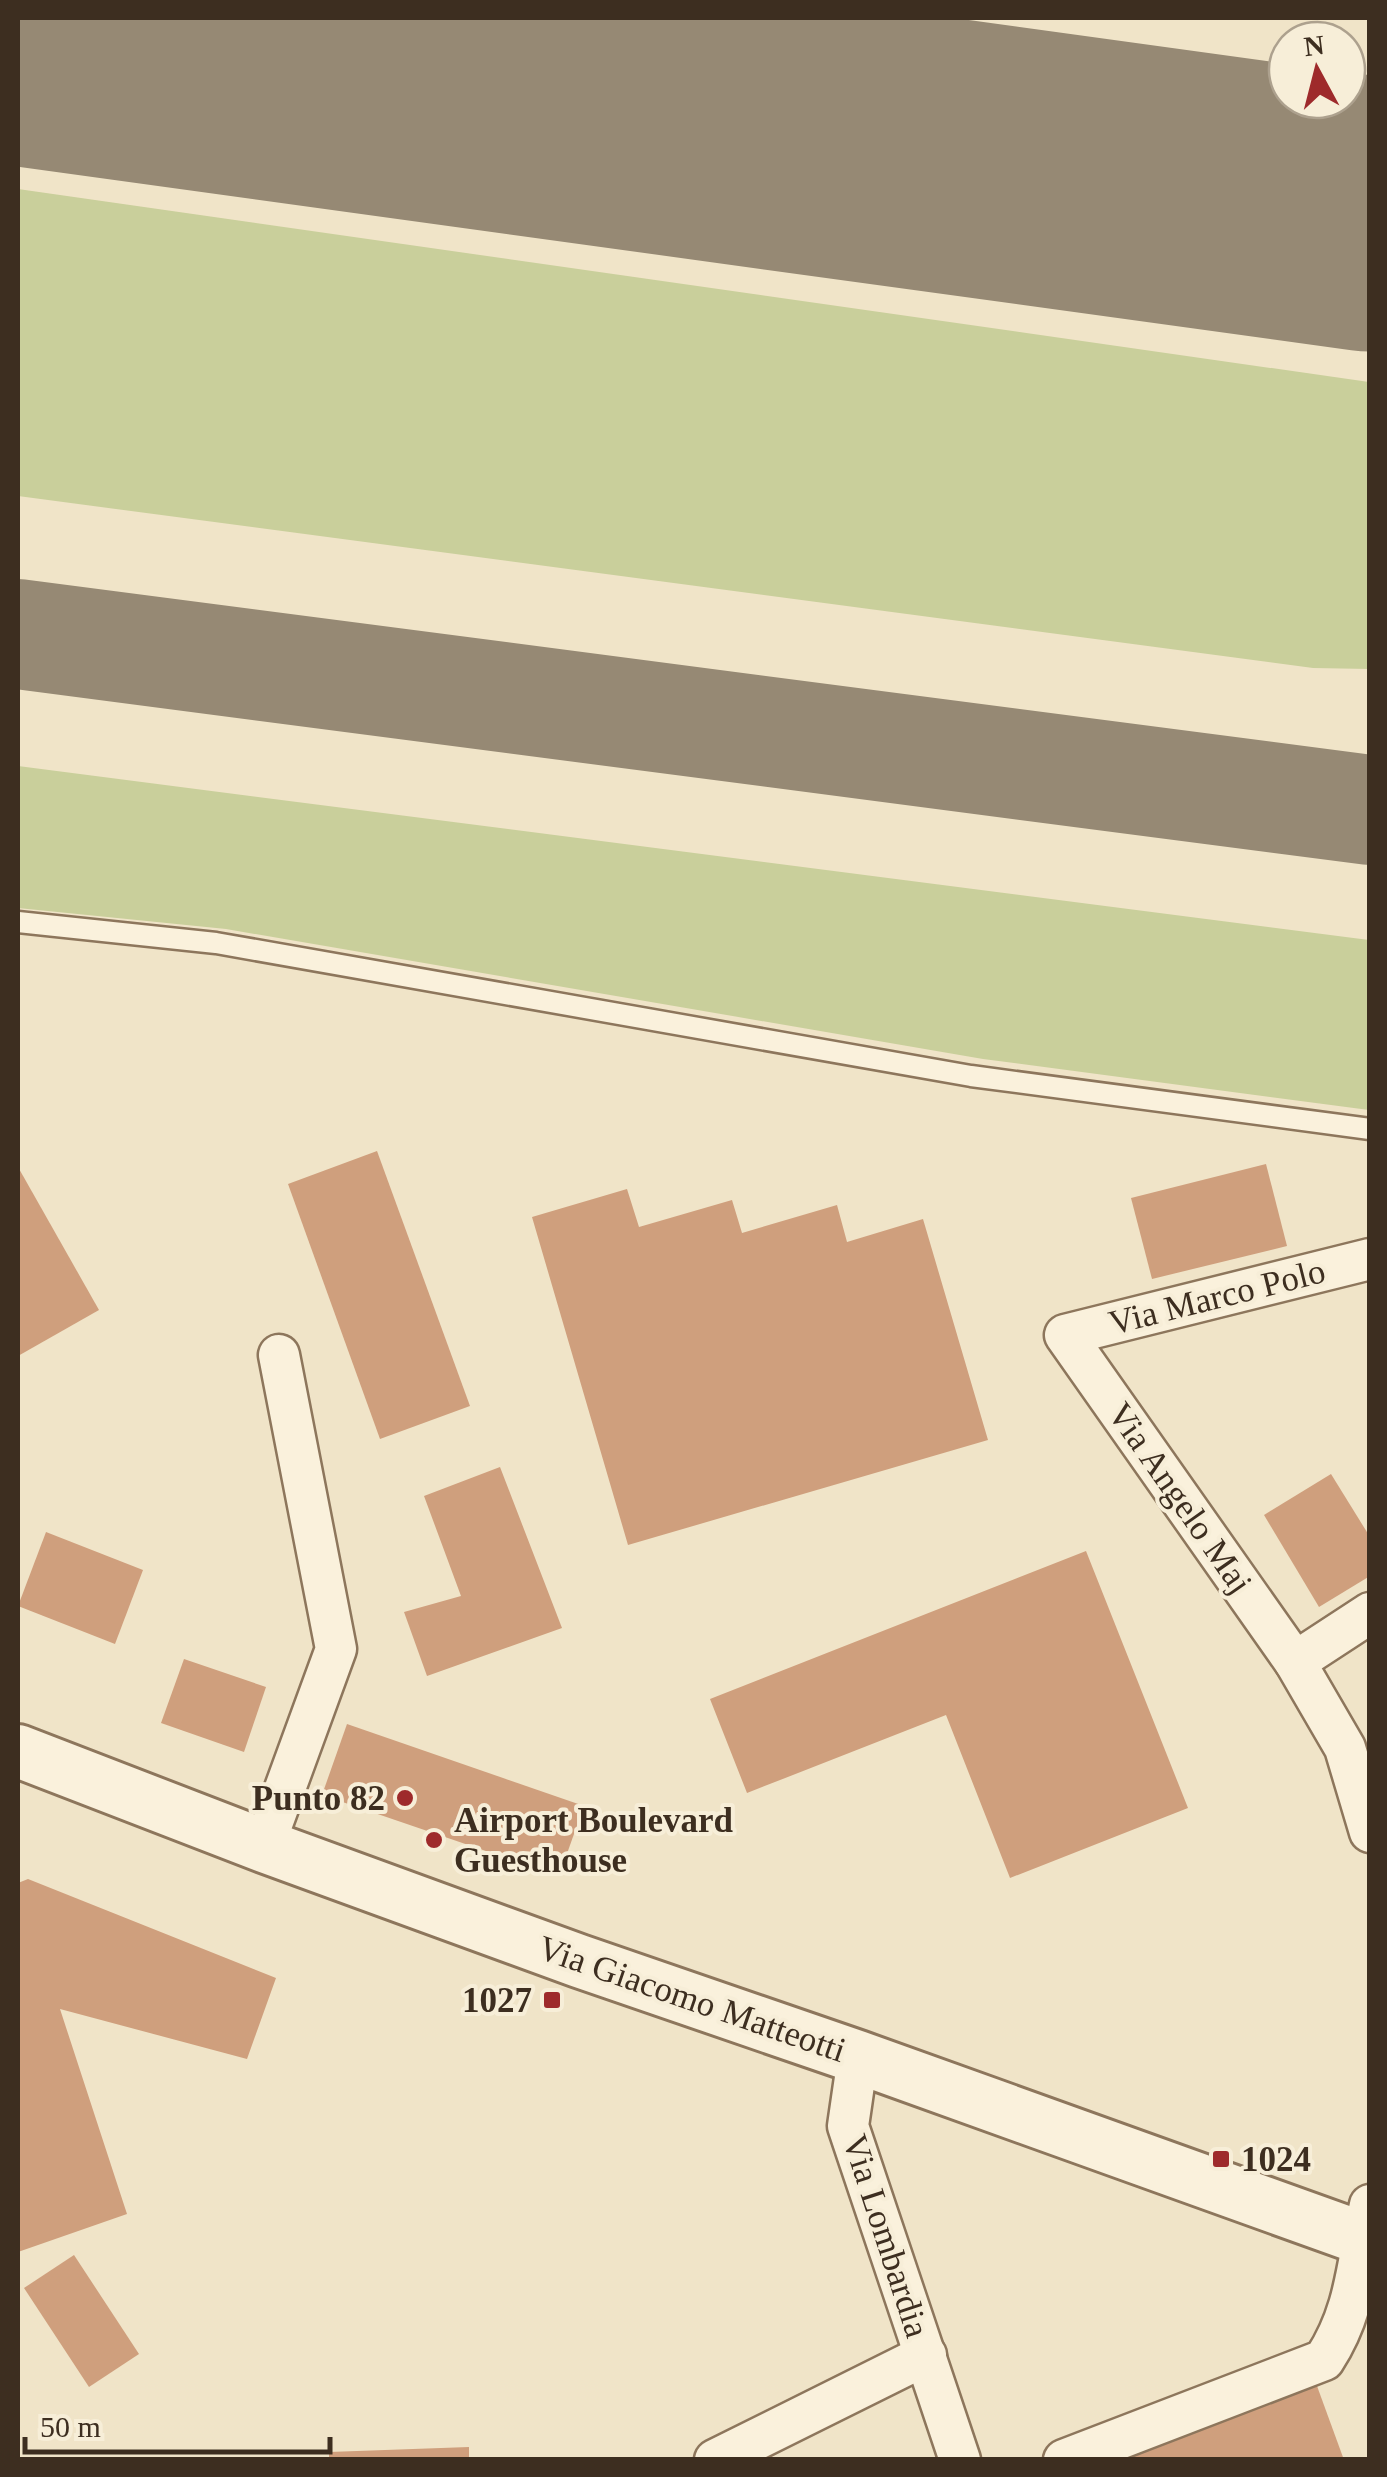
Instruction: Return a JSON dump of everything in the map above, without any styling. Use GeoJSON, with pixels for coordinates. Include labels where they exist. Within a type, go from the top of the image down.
{"type":"FeatureCollection","features":[{"type":"Feature","properties":{"kind":"street","name":"Via Marco Polo"},"geometry":{"type":"LineString","coordinates":[[1065,1335],[1370,1259]]}},
{"type":"Feature","properties":{"kind":"street","name":"Via Angelo Maj"},"geometry":{"type":"LineString","coordinates":[[1065,1335],[1295,1662],[1346,1748],[1370,1832]]}},
{"type":"Feature","properties":{"kind":"street"},"geometry":{"type":"LineString","coordinates":[[264,1846],[336,1648],[279,1355]]}},
{"type":"Feature","properties":{"kind":"street"},"geometry":{"type":"LineString","coordinates":[[1295,1662],[1370,1613]]}},
{"type":"Feature","properties":{"kind":"street","name":"Via Giacomo Matteotti"},"geometry":{"type":"LineString","coordinates":[[18,1751],[579,1961],[1367,2228]]}},
{"type":"Feature","properties":{"kind":"street","name":"Via Lombardia"},"geometry":{"type":"LineString","coordinates":[[858,2057],[848,2126],[960,2460]]}},
{"type":"Feature","properties":{"kind":"street"},"geometry":{"type":"LineString","coordinates":[[1064,2460],[1324,2360],[1351,2308],[1367,2228]]}},
{"type":"Feature","properties":{"kind":"street","name":"Via Lombardia"},"geometry":{"type":"LineString","coordinates":[[715,2460],[926,2355]]}},
{"type":"Feature","properties":{"kind":"lane"},"geometry":{"type":"LineString","coordinates":[[18,922],[216,943],[971,1076],[1370,1130]]}},
{"type":"Feature","properties":{"kind":"green space"},"geometry":{"type":"Polygon","coordinates":[[[18,189],[1369,382],[1369,669],[1313,668],[18,496],[18,189]]]}},
{"type":"Feature","properties":{"kind":"green space"},"geometry":{"type":"Polygon","coordinates":[[[18,766],[1369,940],[1369,1110],[983,1059],[226,929],[18,908],[18,766]]]}},
{"type":"Feature","properties":{"kind":"building"},"geometry":{"type":"Polygon","coordinates":[[[377,1151],[470,1406],[380,1439],[288,1184],[377,1151]]]}},
{"type":"Feature","properties":{"kind":"building"},"geometry":{"type":"Polygon","coordinates":[[[1266,1164],[1287,1246],[1152,1279],[1131,1198],[1266,1164]]]}},
{"type":"Feature","properties":{"kind":"building"},"geometry":{"type":"Polygon","coordinates":[[[18,1167],[99,1310],[18,1356],[18,1167]]]}},
{"type":"Feature","properties":{"kind":"building"},"geometry":{"type":"Polygon","coordinates":[[[627,1189],[639,1227],[732,1200],[742,1233],[837,1205],[847,1242],[923,1219],[988,1440],[628,1545],[532,1217],[627,1189]]]}},
{"type":"Feature","properties":{"kind":"building"},"geometry":{"type":"Polygon","coordinates":[[[500,1467],[562,1628],[427,1676],[404,1612],[461,1596],[424,1496],[500,1467]]]}},
{"type":"Feature","properties":{"kind":"building"},"geometry":{"type":"Polygon","coordinates":[[[1331,1474],[1370,1537],[1370,1576],[1319,1607],[1264,1515],[1331,1474]]]}},
{"type":"Feature","properties":{"kind":"building"},"geometry":{"type":"Polygon","coordinates":[[[46,1532],[143,1570],[115,1644],[18,1606],[46,1532]]]}},
{"type":"Feature","properties":{"kind":"building"},"geometry":{"type":"Polygon","coordinates":[[[1086,1551],[1188,1808],[1010,1878],[946,1715],[747,1793],[710,1699],[1086,1551]]]}},
{"type":"Feature","properties":{"kind":"building"},"geometry":{"type":"Polygon","coordinates":[[[184,1659],[266,1687],[244,1752],[161,1723],[184,1659]]]}},
{"type":"Feature","properties":{"kind":"building"},"geometry":{"type":"Polygon","coordinates":[[[347,1724],[584,1806],[559,1876],[322,1795],[347,1724]]]}},
{"type":"Feature","properties":{"kind":"building"},"geometry":{"type":"Polygon","coordinates":[[[28,1879],[276,1978],[247,2059],[60,2009],[127,2214],[18,2252],[18,1883],[28,1879]]]}},
{"type":"Feature","properties":{"kind":"building"},"geometry":{"type":"Polygon","coordinates":[[[74,2255],[139,2354],[89,2387],[24,2288],[74,2255]]]}},
{"type":"Feature","properties":{"kind":"building"},"geometry":{"type":"Polygon","coordinates":[[[1317,2386],[1344,2460],[1119,2460],[1317,2386]]]}},
{"type":"Feature","properties":{"kind":"building"},"geometry":{"type":"Polygon","coordinates":[[[469,2447],[469,2460],[329,2460],[329,2452],[469,2447]]]}},
{"type":"Feature","properties":{"kind":"taxiway"},"geometry":{"type":"LineString","coordinates":[[18,634],[1370,810]]}},
{"type":"Feature","properties":{"kind":"runway"},"geometry":{"type":"LineString","coordinates":[[18,28],[1370,214]]}},
{"type":"Feature","properties":{"kind":"place","name":"Punto 82"},"geometry":{"type":"Point","coordinates":[405,1798]}},
{"type":"Feature","properties":{"kind":"place","name":"Airport Boulevard Guesthouse"},"geometry":{"type":"Point","coordinates":[434,1840]}},
{"type":"Feature","properties":{"kind":"place","name":"1027"},"geometry":{"type":"Point","coordinates":[552,2000]}},
{"type":"Feature","properties":{"kind":"place","name":"1024"},"geometry":{"type":"Point","coordinates":[1221,2159]}}]}
